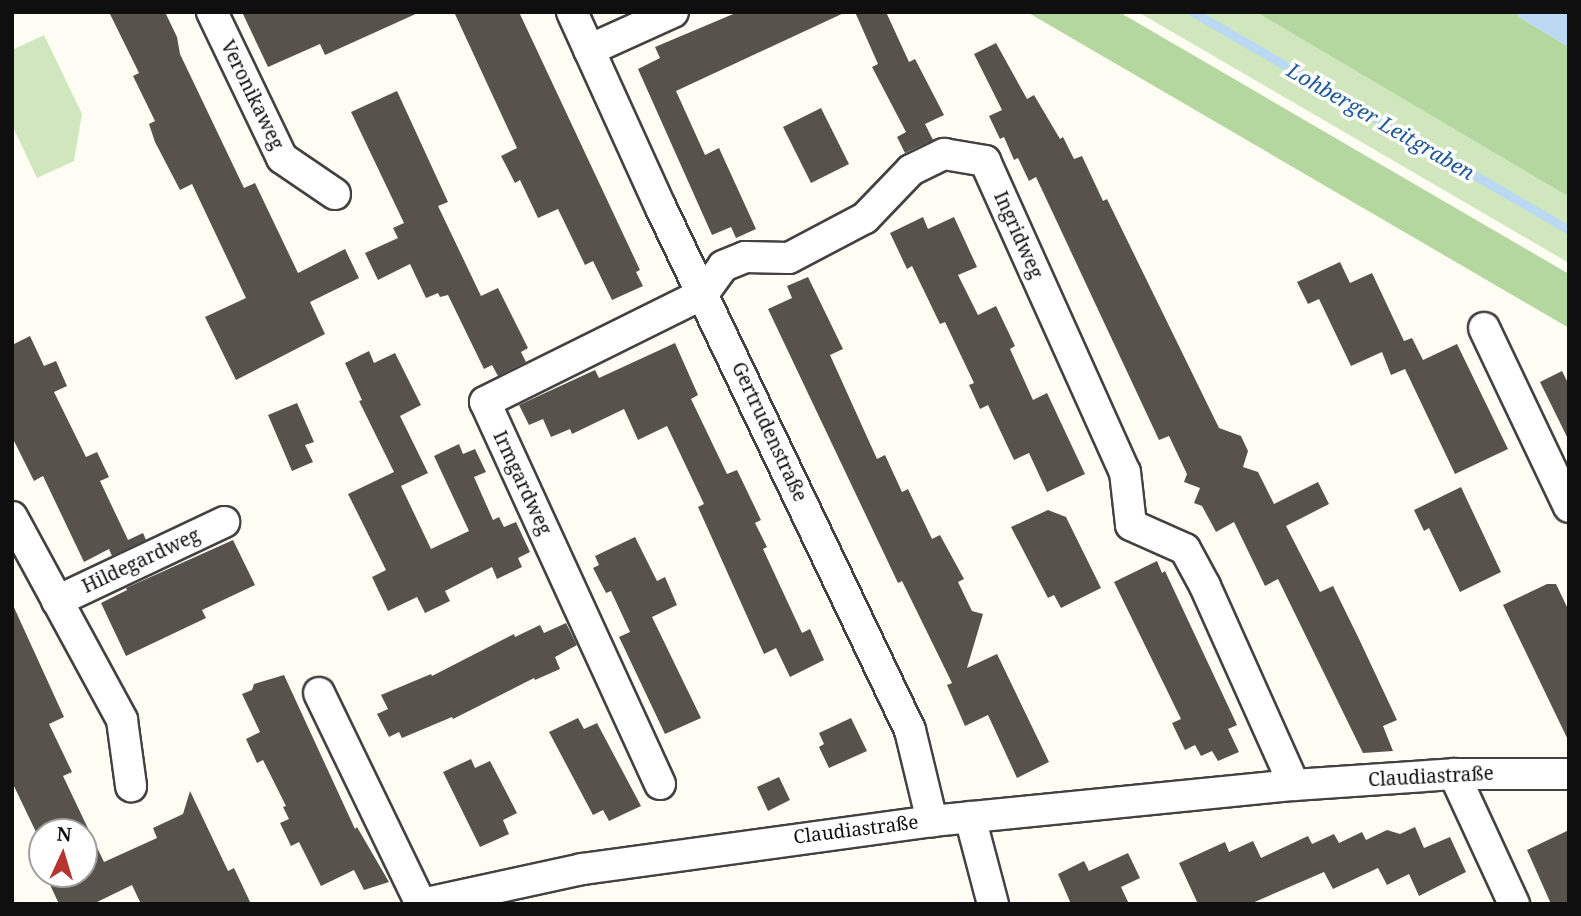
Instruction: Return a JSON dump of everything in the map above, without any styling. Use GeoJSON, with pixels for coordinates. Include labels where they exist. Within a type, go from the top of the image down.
{"type":"FeatureCollection","features":[{"type":"Feature","properties":{"kind":"street","name":"Veronikaweg"},"geometry":{"type":"LineString","coordinates":[[212,12],[282,158],[335,194]]}},
{"type":"Feature","properties":{"kind":"street","name":"Gertrudenstraße"},"geometry":{"type":"LineString","coordinates":[[572,12],[702,294],[911,730],[932,821]]}},
{"type":"Feature","properties":{"kind":"street"},"geometry":{"type":"LineString","coordinates":[[589,50],[673,12]]}},
{"type":"Feature","properties":{"kind":"street","name":"Ingridweg"},"geometry":{"type":"LineString","coordinates":[[702,294],[723,266],[745,257],[789,258],[865,218],[911,170],[944,154],[985,161],[1125,472],[1131,525],[1185,549],[1205,586],[1294,785]]}},
{"type":"Feature","properties":{"kind":"street","name":"Irmgardweg"},"geometry":{"type":"LineString","coordinates":[[660,784],[485,402],[702,294]]}},
{"type":"Feature","properties":{"kind":"street"},"geometry":{"type":"LineString","coordinates":[[1484,328],[1569,507]]}},
{"type":"Feature","properties":{"kind":"street","name":"Hildegardweg"},"geometry":{"type":"LineString","coordinates":[[12,517],[122,720],[131,786]]}},
{"type":"Feature","properties":{"kind":"street","name":"Hildegardweg"},"geometry":{"type":"LineString","coordinates":[[57,601],[224,522]]}},
{"type":"Feature","properties":{"kind":"street"},"geometry":{"type":"LineString","coordinates":[[319,693],[435,902]]}},
{"type":"Feature","properties":{"kind":"street"},"geometry":{"type":"LineString","coordinates":[[1454,774],[1514,904]]}},
{"type":"Feature","properties":{"kind":"street","name":"Claudiastraße"},"geometry":{"type":"LineString","coordinates":[[435,902],[582,869],[932,821],[1294,785],[1454,774],[1569,774]]}},
{"type":"Feature","properties":{"kind":"street"},"geometry":{"type":"LineString","coordinates":[[970,817],[993,904]]}},
{"type":"Feature","properties":{"kind":"green space"},"geometry":{"type":"Polygon","coordinates":[[[1027,12],[1119,12],[1569,274],[1569,328],[1027,12]]]}},
{"type":"Feature","properties":{"kind":"green space"},"geometry":{"type":"Polygon","coordinates":[[[1138,12],[1256,12],[1569,197],[1569,263],[1138,12]]]}},
{"type":"Feature","properties":{"kind":"green space"},"geometry":{"type":"Polygon","coordinates":[[[1256,12],[1516,12],[1519,17],[1569,47],[1569,197],[1256,12]]]}},
{"type":"Feature","properties":{"kind":"green space"},"geometry":{"type":"Polygon","coordinates":[[[44,35],[82,114],[74,161],[37,178],[12,125],[12,50],[44,35]]]}},
{"type":"Feature","properties":{"kind":"water"},"geometry":{"type":"Polygon","coordinates":[[[1516,12],[1569,12],[1569,47],[1519,17],[1516,12]]]}},
{"type":"Feature","properties":{"kind":"building"},"geometry":{"type":"Polygon","coordinates":[[[109,12],[165,12],[177,37],[180,54],[244,188],[255,183],[298,273],[345,249],[359,278],[310,302],[325,334],[236,380],[205,317],[246,298],[192,184],[180,190],[155,142],[149,124],[155,121],[133,76],[139,73],[109,12]]]}},
{"type":"Feature","properties":{"kind":"building"},"geometry":{"type":"Polygon","coordinates":[[[242,12],[420,12],[325,55],[320,44],[268,67],[242,12]]]}},
{"type":"Feature","properties":{"kind":"building"},"geometry":{"type":"Polygon","coordinates":[[[454,12],[519,12],[640,270],[636,272],[643,286],[612,300],[593,261],[585,265],[558,209],[538,218],[520,180],[515,183],[501,156],[517,148],[454,12]]]}},
{"type":"Feature","properties":{"kind":"building"},"geometry":{"type":"Polygon","coordinates":[[[738,12],[846,12],[676,91],[705,155],[719,148],[756,229],[736,238],[731,227],[712,235],[638,69],[660,58],[655,47],[738,12]]]}},
{"type":"Feature","properties":{"kind":"building"},"geometry":{"type":"Polygon","coordinates":[[[855,12],[886,12],[909,62],[915,59],[944,115],[925,124],[933,140],[905,153],[897,137],[906,132],[872,67],[878,64],[855,12]]]}},
{"type":"Feature","properties":{"kind":"building"},"geometry":{"type":"Polygon","coordinates":[[[996,43],[1027,99],[1034,95],[1060,139],[1063,137],[1074,159],[1082,156],[1103,201],[1107,199],[1219,428],[1241,436],[1248,451],[1243,467],[1258,472],[1274,504],[1318,482],[1329,504],[1286,526],[1320,592],[1333,586],[1359,639],[1397,720],[1383,726],[1393,751],[1363,753],[1278,579],[1265,586],[1234,522],[1216,532],[1202,506],[1194,503],[1200,488],[1184,482],[1187,474],[1169,436],[1159,440],[1036,177],[1029,181],[1018,158],[1014,160],[1004,137],[1000,139],[989,116],[1002,110],[974,54],[996,43]]]}},
{"type":"Feature","properties":{"kind":"building"},"geometry":{"type":"Polygon","coordinates":[[[397,91],[448,202],[438,206],[481,296],[498,288],[528,348],[521,352],[526,362],[498,376],[492,365],[484,369],[448,295],[440,297],[438,293],[426,298],[410,264],[378,280],[365,253],[398,238],[393,228],[404,223],[351,112],[397,91]]]}},
{"type":"Feature","properties":{"kind":"building"},"geometry":{"type":"Polygon","coordinates":[[[821,108],[849,164],[811,183],[783,127],[821,108]]]}},
{"type":"Feature","properties":{"kind":"building"},"geometry":{"type":"Polygon","coordinates":[[[923,217],[928,229],[954,217],[977,267],[958,275],[978,315],[996,306],[1015,346],[1010,349],[1033,400],[1047,393],[1085,474],[1047,492],[1029,453],[1014,460],[988,405],[980,409],[969,385],[974,383],[945,322],[940,324],[912,266],[907,269],[890,233],[923,217]]]}},
{"type":"Feature","properties":{"kind":"building"},"geometry":{"type":"Polygon","coordinates":[[[1340,262],[1350,283],[1372,273],[1404,341],[1412,338],[1423,360],[1457,344],[1508,449],[1455,474],[1405,369],[1391,375],[1382,352],[1351,366],[1319,299],[1308,304],[1297,282],[1340,262]]]}},
{"type":"Feature","properties":{"kind":"building"},"geometry":{"type":"Polygon","coordinates":[[[808,277],[843,349],[830,355],[877,459],[885,455],[902,492],[908,489],[932,539],[940,535],[964,579],[958,582],[972,611],[983,614],[967,668],[997,654],[1049,762],[1017,778],[988,715],[965,726],[947,685],[952,683],[902,581],[898,583],[768,309],[792,298],[787,286],[808,277]]]}},
{"type":"Feature","properties":{"kind":"building"},"geometry":{"type":"Polygon","coordinates":[[[30,336],[44,366],[56,361],[67,386],[54,392],[86,457],[97,452],[109,477],[100,481],[128,540],[143,533],[146,540],[112,556],[109,549],[84,562],[43,476],[34,481],[12,437],[12,345],[30,336]]]}},
{"type":"Feature","properties":{"kind":"building"},"geometry":{"type":"Polygon","coordinates":[[[675,343],[698,395],[691,399],[727,474],[737,470],[761,520],[755,523],[767,547],[763,549],[802,633],[810,629],[824,660],[790,677],[776,648],[764,654],[698,507],[704,504],[667,426],[638,440],[624,409],[572,434],[570,429],[551,437],[543,419],[529,425],[519,405],[595,370],[599,378],[675,343]]]}},
{"type":"Feature","properties":{"kind":"building"},"geometry":{"type":"Polygon","coordinates":[[[369,351],[374,363],[395,353],[421,405],[400,416],[428,473],[401,486],[431,549],[469,531],[434,456],[459,444],[463,454],[475,449],[486,472],[474,477],[493,520],[499,517],[504,527],[516,522],[530,552],[518,558],[522,567],[497,579],[492,567],[445,591],[450,601],[425,613],[417,597],[388,611],[372,577],[386,570],[348,494],[394,472],[359,401],[362,400],[345,363],[369,351]]]}},
{"type":"Feature","properties":{"kind":"building"},"geometry":{"type":"Polygon","coordinates":[[[1562,371],[1569,385],[1569,441],[1540,382],[1562,371]]]}},
{"type":"Feature","properties":{"kind":"building"},"geometry":{"type":"Polygon","coordinates":[[[297,403],[314,442],[305,445],[313,462],[292,471],[268,415],[297,403]]]}},
{"type":"Feature","properties":{"kind":"building"},"geometry":{"type":"Polygon","coordinates":[[[1461,487],[1501,572],[1460,592],[1429,528],[1424,531],[1414,510],[1461,487]]]}},
{"type":"Feature","properties":{"kind":"building"},"geometry":{"type":"Polygon","coordinates":[[[1048,510],[1066,517],[1101,588],[1061,608],[1054,595],[1048,598],[1011,527],[1048,510]]]}},
{"type":"Feature","properties":{"kind":"building"},"geometry":{"type":"Polygon","coordinates":[[[635,537],[657,581],[665,577],[677,605],[652,617],[701,718],[665,734],[619,637],[630,632],[611,591],[606,593],[593,568],[599,565],[595,556],[635,537]]]}},
{"type":"Feature","properties":{"kind":"building"},"geometry":{"type":"Polygon","coordinates":[[[233,540],[255,585],[202,610],[206,618],[126,656],[101,603],[127,590],[126,588],[233,540]]]}},
{"type":"Feature","properties":{"kind":"building"},"geometry":{"type":"Polygon","coordinates":[[[1157,561],[1162,573],[1165,571],[1237,725],[1228,729],[1239,752],[1218,761],[1212,751],[1201,756],[1195,745],[1185,750],[1172,723],[1181,719],[1114,582],[1157,561]]]}},
{"type":"Feature","properties":{"kind":"building"},"geometry":{"type":"Polygon","coordinates":[[[1547,584],[1556,584],[1569,611],[1569,742],[1503,605],[1547,584]]]}},
{"type":"Feature","properties":{"kind":"building"},"geometry":{"type":"Polygon","coordinates":[[[12,603],[64,717],[49,724],[72,772],[63,776],[83,818],[29,818],[12,782],[12,603]]]}},
{"type":"Feature","properties":{"kind":"building"},"geometry":{"type":"Polygon","coordinates":[[[566,623],[577,645],[555,657],[560,669],[535,680],[534,678],[453,719],[452,717],[402,738],[399,732],[389,737],[377,714],[388,709],[381,695],[431,674],[432,676],[514,634],[515,637],[540,625],[544,633],[566,623]]]}},
{"type":"Feature","properties":{"kind":"building"},"geometry":{"type":"Polygon","coordinates":[[[284,675],[355,829],[357,827],[389,882],[364,890],[354,870],[321,886],[299,842],[291,846],[280,823],[289,819],[283,807],[286,806],[263,760],[257,763],[246,739],[260,732],[242,694],[252,690],[254,684],[284,675]]]}},
{"type":"Feature","properties":{"kind":"building"},"geometry":{"type":"Polygon","coordinates":[[[578,718],[584,729],[597,723],[641,806],[609,821],[603,810],[593,815],[549,732],[578,718]]]}},
{"type":"Feature","properties":{"kind":"building"},"geometry":{"type":"Polygon","coordinates":[[[851,718],[867,751],[829,768],[819,747],[824,744],[819,733],[851,718]]]}},
{"type":"Feature","properties":{"kind":"building"},"geometry":{"type":"Polygon","coordinates":[[[471,759],[475,768],[490,761],[517,813],[503,820],[509,834],[480,847],[443,772],[471,759]]]}},
{"type":"Feature","properties":{"kind":"building"},"geometry":{"type":"Polygon","coordinates":[[[779,777],[790,800],[768,811],[757,787],[779,777]]]}},
{"type":"Feature","properties":{"kind":"building"},"geometry":{"type":"Polygon","coordinates":[[[190,791],[228,871],[234,868],[251,904],[141,904],[132,885],[93,904],[59,904],[52,888],[98,888],[98,849],[104,862],[157,838],[153,828],[183,814],[190,791]]]}},
{"type":"Feature","properties":{"kind":"building"},"geometry":{"type":"Polygon","coordinates":[[[1415,827],[1424,848],[1450,837],[1466,872],[1419,896],[1409,874],[1387,885],[1378,868],[1333,889],[1324,872],[1250,904],[1198,904],[1179,863],[1225,842],[1229,852],[1253,841],[1261,858],[1308,836],[1312,844],[1334,834],[1339,843],[1362,832],[1366,840],[1387,830],[1400,834],[1415,827]]]}},
{"type":"Feature","properties":{"kind":"building"},"geometry":{"type":"Polygon","coordinates":[[[1569,830],[1569,904],[1551,904],[1527,850],[1569,830]]]}},
{"type":"Feature","properties":{"kind":"building"},"geometry":{"type":"Polygon","coordinates":[[[1128,853],[1140,878],[1121,887],[1129,904],[1071,904],[1058,874],[1084,861],[1089,871],[1128,853]]]}},
{"type":"Feature","properties":{"kind":"waterway","name":"Lohberger Leitgraben"},"geometry":{"type":"LineString","coordinates":[[1193,12],[1569,230]]}}]}
